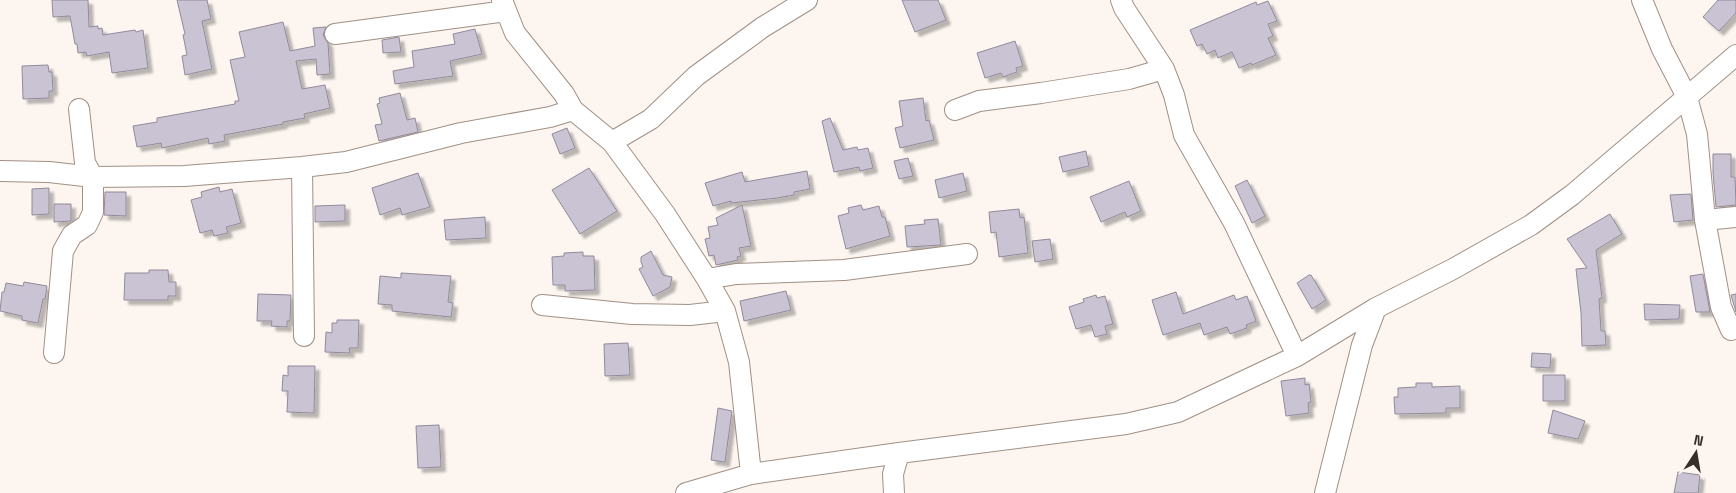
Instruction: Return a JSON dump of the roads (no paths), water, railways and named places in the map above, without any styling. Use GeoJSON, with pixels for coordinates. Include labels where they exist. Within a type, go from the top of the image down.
{"type":"FeatureCollection","features":[{"type":"Feature","properties":{"kind":"street"},"geometry":{"type":"LineString","coordinates":[[612,142],[651,119],[696,76],[763,27],[807,0]]}},
{"type":"Feature","properties":{"kind":"street"},"geometry":{"type":"LineString","coordinates":[[1121,0],[1124,8],[1164,69],[1174,95],[1184,135],[1234,224],[1297,356]]}},
{"type":"Feature","properties":{"kind":"street"},"geometry":{"type":"LineString","coordinates":[[1642,0],[1662,49],[1687,97],[1697,134],[1705,220],[1721,307],[1731,330]]}},
{"type":"Feature","properties":{"kind":"street"},"geometry":{"type":"LineString","coordinates":[[335,34],[504,6],[515,33],[564,94],[573,110],[612,142],[665,214],[707,279],[725,311],[739,362],[751,474]]}},
{"type":"Feature","properties":{"kind":"street"},"geometry":{"type":"LineString","coordinates":[[686,493],[751,474],[1126,424],[1178,412],[1297,356],[1376,308],[1453,269],[1531,225],[1572,195],[1736,55]]}},
{"type":"Feature","properties":{"kind":"street"},"geometry":{"type":"LineString","coordinates":[[954,110],[979,101],[1129,78],[1164,69]]}},
{"type":"Feature","properties":{"kind":"street"},"geometry":{"type":"LineString","coordinates":[[54,353],[63,251],[72,235],[87,225],[93,212],[93,177],[85,163],[79,109]]}},
{"type":"Feature","properties":{"kind":"street"},"geometry":{"type":"LineString","coordinates":[[0,172],[48,172],[93,177],[184,176],[302,167],[346,162],[461,132],[550,117],[573,110]]}},
{"type":"Feature","properties":{"kind":"street"},"geometry":{"type":"LineString","coordinates":[[302,167],[304,336]]}},
{"type":"Feature","properties":{"kind":"street"},"geometry":{"type":"LineString","coordinates":[[1705,220],[1736,217]]}},
{"type":"Feature","properties":{"kind":"street"},"geometry":{"type":"LineString","coordinates":[[707,279],[736,274],[844,270],[967,254]]}},
{"type":"Feature","properties":{"kind":"street"},"geometry":{"type":"LineString","coordinates":[[542,305],[632,314],[690,315],[725,311]]}},
{"type":"Feature","properties":{"kind":"street"},"geometry":{"type":"LineString","coordinates":[[1325,493],[1362,345],[1376,308]]}},
{"type":"Feature","properties":{"kind":"street"},"geometry":{"type":"LineString","coordinates":[[894,493],[894,474],[899,453]]}}]}
